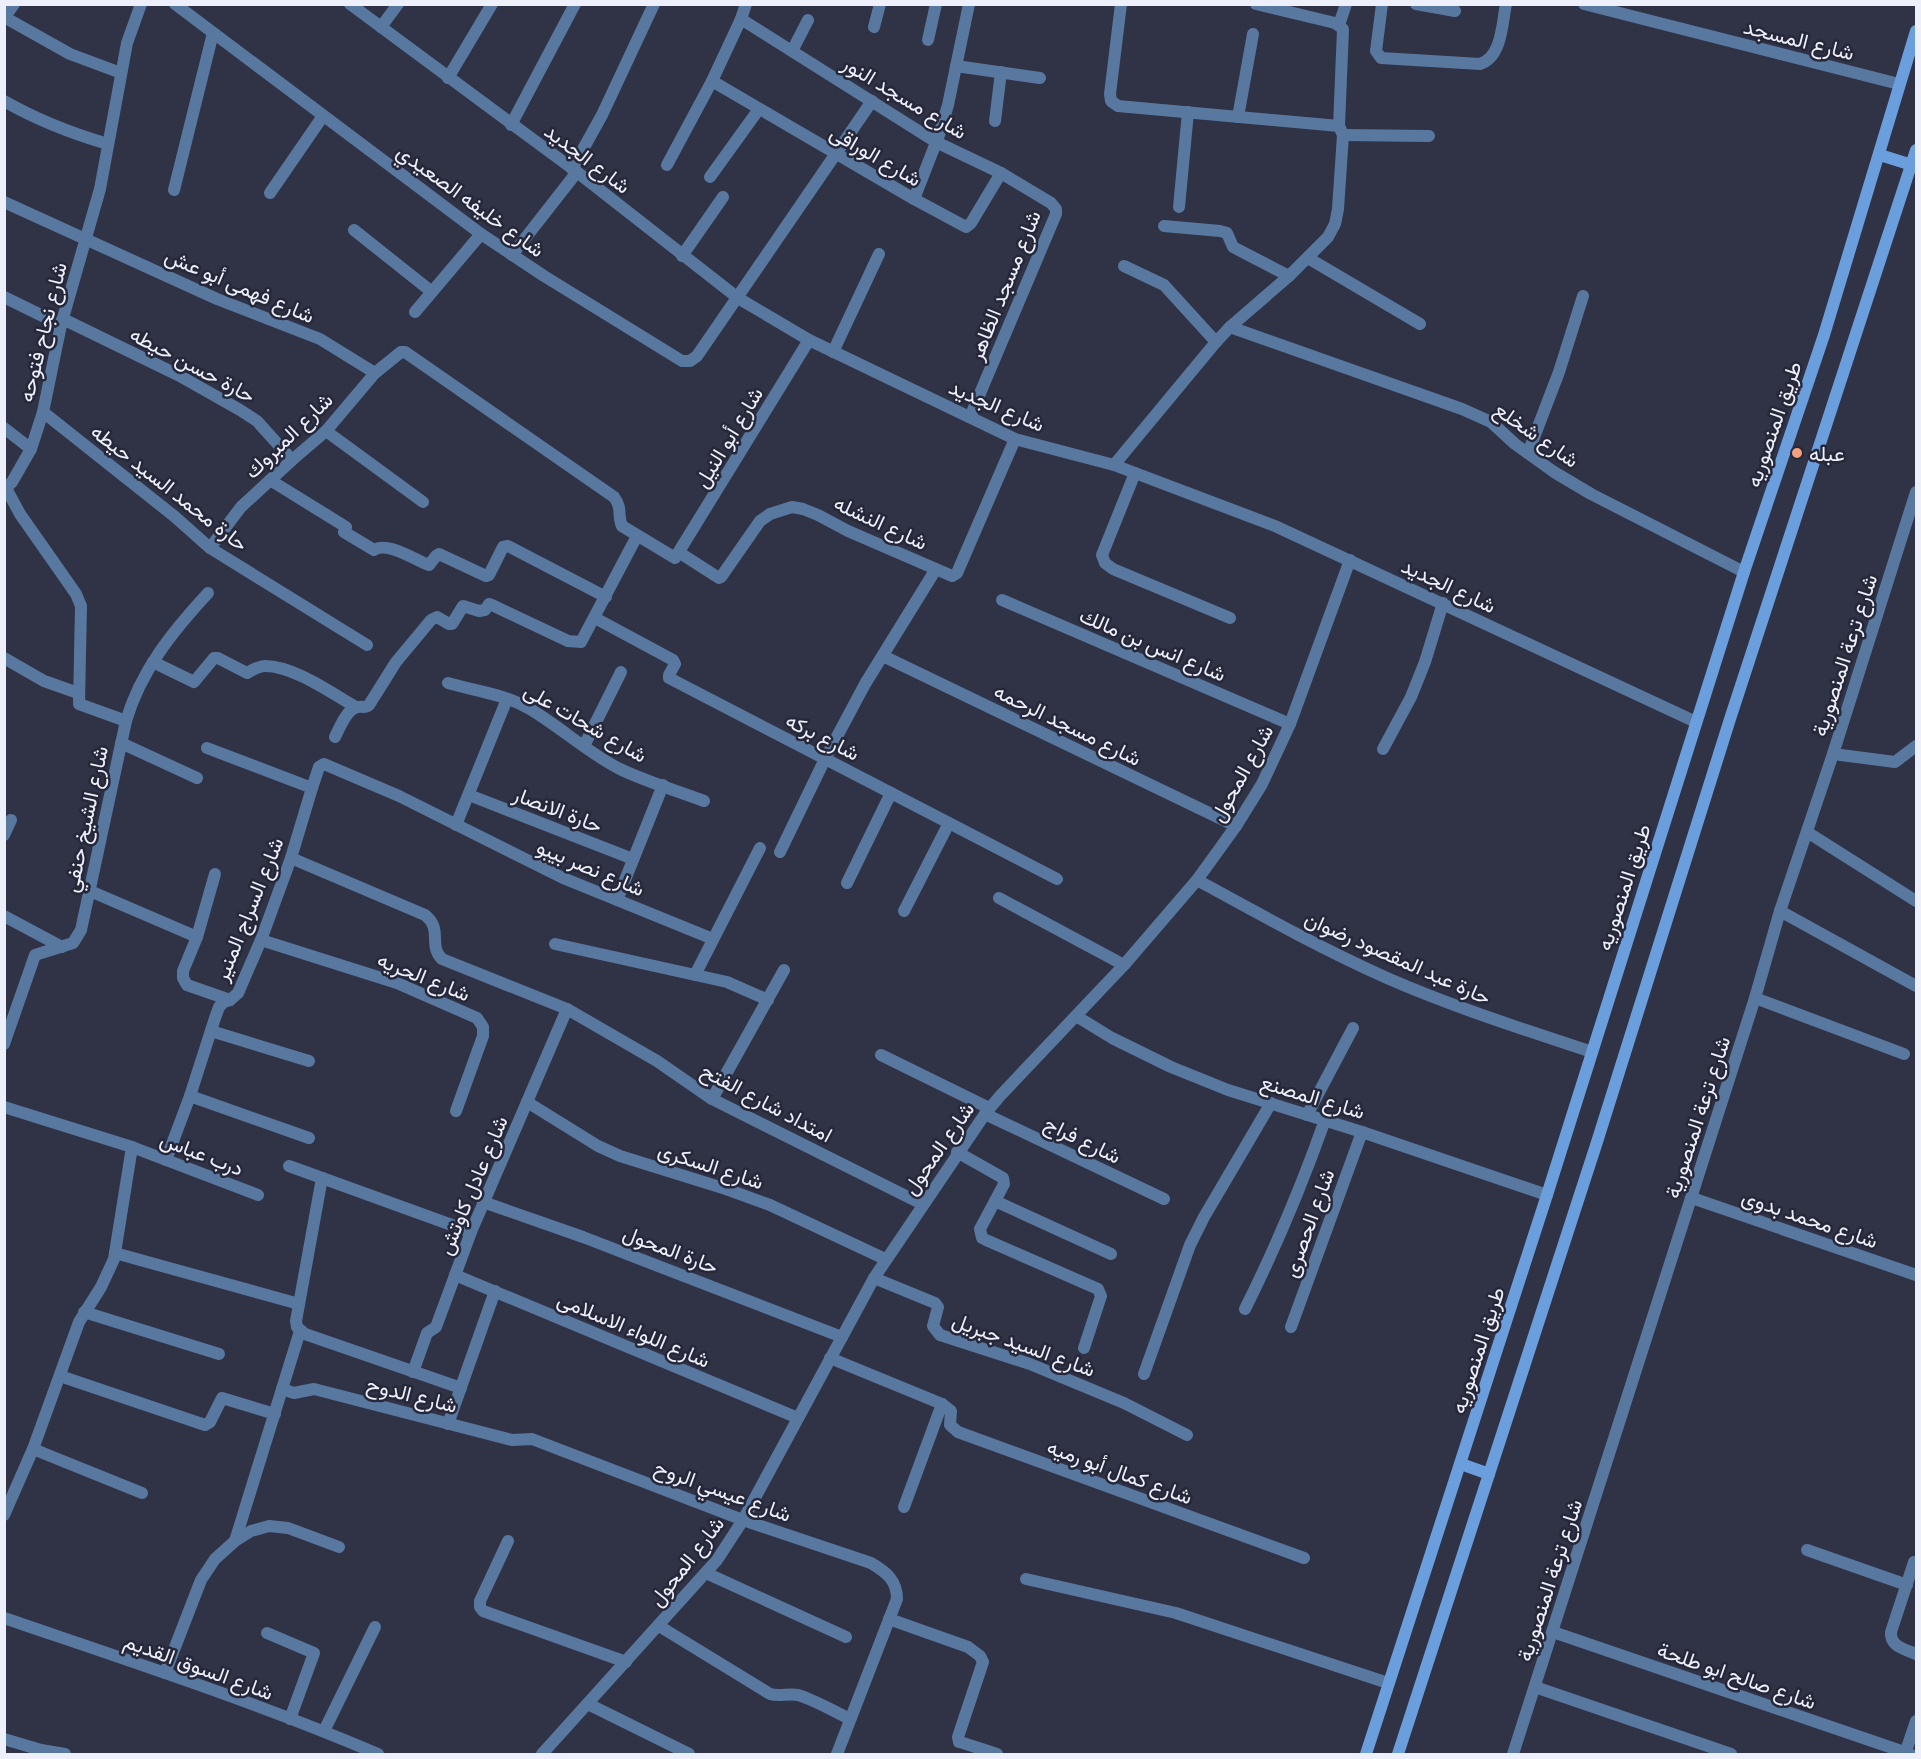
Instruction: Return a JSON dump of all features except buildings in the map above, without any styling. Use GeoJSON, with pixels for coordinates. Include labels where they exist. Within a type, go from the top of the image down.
{"type":"FeatureCollection","features":[{"type":"Feature","properties":{"kind":"main road","name":"طريق المنصوريه"},"geometry":{"type":"LineString","coordinates":[[1366,1755],[1547,1195],[1695,722],[1824,335],[1917,31]]}},
{"type":"Feature","properties":{"kind":"main road"},"geometry":{"type":"LineString","coordinates":[[1398,1755],[1597,1142],[1737,697],[1917,150]]}},
{"type":"Feature","properties":{"kind":"main road"},"geometry":{"type":"LineString","coordinates":[[1880,155],[1912,165]]}},
{"type":"Feature","properties":{"kind":"main road"},"geometry":{"type":"LineString","coordinates":[[1461,1464],[1489,1474]]}},
{"type":"Feature","properties":{"kind":"street"},"geometry":{"type":"LineString","coordinates":[[14,4],[5,18],[70,54],[121,73]]}},
{"type":"Feature","properties":{"kind":"street","name":"شارع نجاح فتوحه"},"geometry":{"type":"LineString","coordinates":[[78,693],[81,606],[76,594],[7,495],[12,482],[32,449],[43,412],[62,322],[100,189],[127,43],[141,4]]}},
{"type":"Feature","properties":{"kind":"street","name":"شارع خليفه الصعيدي"},"geometry":{"type":"LineString","coordinates":[[175,4],[481,234],[682,361],[690,361],[697,356],[738,298]]}},
{"type":"Feature","properties":{"kind":"street","name":"شارع الجديد"},"geometry":{"type":"LineString","coordinates":[[350,4],[575,170],[738,298],[809,340],[1015,439],[1114,465],[1275,526],[1695,722]]}},
{"type":"Feature","properties":{"kind":"street"},"geometry":{"type":"LineString","coordinates":[[381,27],[398,4]]}},
{"type":"Feature","properties":{"kind":"street"},"geometry":{"type":"LineString","coordinates":[[448,78],[492,4]]}},
{"type":"Feature","properties":{"kind":"street"},"geometry":{"type":"LineString","coordinates":[[511,125],[575,4]]}},
{"type":"Feature","properties":{"kind":"street"},"geometry":{"type":"LineString","coordinates":[[512,255],[575,170],[654,4]]}},
{"type":"Feature","properties":{"kind":"street"},"geometry":{"type":"LineString","coordinates":[[667,165],[712,81],[746,4]]}},
{"type":"Feature","properties":{"kind":"street"},"geometry":{"type":"LineString","coordinates":[[874,27],[880,4]]}},
{"type":"Feature","properties":{"kind":"street"},"geometry":{"type":"LineString","coordinates":[[928,40],[936,4]]}},
{"type":"Feature","properties":{"kind":"street"},"geometry":{"type":"LineString","coordinates":[[914,199],[948,105],[969,4]]}},
{"type":"Feature","properties":{"kind":"street"},"geometry":{"type":"LineString","coordinates":[[1120,4],[1110,94],[1111,100],[1118,105],[1238,117],[1341,131],[1429,136]]}},
{"type":"Feature","properties":{"kind":"street"},"geometry":{"type":"LineString","coordinates":[[1114,465],[1216,342],[1308,258],[1328,237],[1335,224],[1338,209],[1344,34],[1337,24],[1293,9],[1256,4]]}},
{"type":"Feature","properties":{"kind":"street"},"geometry":{"type":"LineString","coordinates":[[1337,24],[1346,4]]}},
{"type":"Feature","properties":{"kind":"street"},"geometry":{"type":"LineString","coordinates":[[1382,4],[1376,51],[1381,58],[1480,64],[1488,62],[1494,56],[1506,4]]}},
{"type":"Feature","properties":{"kind":"street"},"geometry":{"type":"LineString","coordinates":[[1416,4],[1455,11]]}},
{"type":"Feature","properties":{"kind":"street","name":"شارع المسجد"},"geometry":{"type":"LineString","coordinates":[[1584,4],[1899,84]]}},
{"type":"Feature","properties":{"kind":"street","name":"شارع مسجد النور"},"geometry":{"type":"LineString","coordinates":[[741,19],[936,142],[1001,173],[1051,203]]}},
{"type":"Feature","properties":{"kind":"street"},"geometry":{"type":"LineString","coordinates":[[792,51],[808,20]]}},
{"type":"Feature","properties":{"kind":"street"},"geometry":{"type":"LineString","coordinates":[[174,190],[213,33]]}},
{"type":"Feature","properties":{"kind":"street"},"geometry":{"type":"LineString","coordinates":[[1238,117],[1253,33]]}},
{"type":"Feature","properties":{"kind":"street"},"geometry":{"type":"LineString","coordinates":[[956,66],[1040,78]]}},
{"type":"Feature","properties":{"kind":"street"},"geometry":{"type":"LineString","coordinates":[[995,121],[1001,72]]}},
{"type":"Feature","properties":{"kind":"street","name":"شارع الوراقى"},"geometry":{"type":"LineString","coordinates":[[712,81],[835,154],[966,227],[971,223],[1001,173]]}},
{"type":"Feature","properties":{"kind":"street"},"geometry":{"type":"LineString","coordinates":[[5,101],[72,134],[108,144]]}},
{"type":"Feature","properties":{"kind":"street"},"geometry":{"type":"LineString","coordinates":[[738,298],[872,101]]}},
{"type":"Feature","properties":{"kind":"street"},"geometry":{"type":"LineString","coordinates":[[710,177],[759,109]]}},
{"type":"Feature","properties":{"kind":"street"},"geometry":{"type":"LineString","coordinates":[[1179,207],[1188,112]]}},
{"type":"Feature","properties":{"kind":"street"},"geometry":{"type":"LineString","coordinates":[[270,193],[323,116]]}},
{"type":"Feature","properties":{"kind":"street"},"geometry":{"type":"LineString","coordinates":[[682,256],[723,197]]}},
{"type":"Feature","properties":{"kind":"street","name":"شارع فهمى أبو عش"},"geometry":{"type":"LineString","coordinates":[[4,202],[218,299],[320,339],[375,373]]}},
{"type":"Feature","properties":{"kind":"street","name":"شارع مسجد الظاهر"},"geometry":{"type":"LineString","coordinates":[[970,417],[1056,214],[1056,208],[1051,203]]}},
{"type":"Feature","properties":{"kind":"street"},"geometry":{"type":"LineString","coordinates":[[1164,226],[1227,233],[1233,247],[1289,276]]}},
{"type":"Feature","properties":{"kind":"street"},"geometry":{"type":"LineString","coordinates":[[354,230],[432,292]]}},
{"type":"Feature","properties":{"kind":"street"},"geometry":{"type":"LineString","coordinates":[[415,312],[481,234]]}},
{"type":"Feature","properties":{"kind":"street"},"geometry":{"type":"LineString","coordinates":[[833,352],[879,254]]}},
{"type":"Feature","properties":{"kind":"street"},"geometry":{"type":"LineString","coordinates":[[1308,258],[1420,324]]}},
{"type":"Feature","properties":{"kind":"street"},"geometry":{"type":"LineString","coordinates":[[1124,266],[1164,285],[1216,342]]}},
{"type":"Feature","properties":{"kind":"street"},"geometry":{"type":"LineString","coordinates":[[1528,453],[1559,372],[1583,296]]}},
{"type":"Feature","properties":{"kind":"street","name":"حارة حسن حيطه"},"geometry":{"type":"LineString","coordinates":[[4,297],[180,376],[257,422],[292,460]]}},
{"type":"Feature","properties":{"kind":"street","name":"شارع شخلع"},"geometry":{"type":"LineString","coordinates":[[1230,327],[1462,409],[1491,422],[1515,444],[1554,472],[1591,494],[1744,572]]}},
{"type":"Feature","properties":{"kind":"street","name":"شارع أبو النيل"},"geometry":{"type":"LineString","coordinates":[[680,553],[809,340]]}},
{"type":"Feature","properties":{"kind":"street","name":"شارع المبروك"},"geometry":{"type":"LineString","coordinates":[[210,548],[241,507],[326,431],[375,373],[400,352],[405,352],[614,497],[621,512],[622,526],[637,536]]}},
{"type":"Feature","properties":{"kind":"street","name":"حارة محمد السيد حيطه"},"geometry":{"type":"LineString","coordinates":[[43,412],[174,516],[210,548],[367,645]]}},
{"type":"Feature","properties":{"kind":"street"},"geometry":{"type":"LineString","coordinates":[[4,428],[32,449]]}},
{"type":"Feature","properties":{"kind":"street"},"geometry":{"type":"LineString","coordinates":[[326,431],[423,502]]}},
{"type":"Feature","properties":{"kind":"street","name":"شارع النشله"},"geometry":{"type":"LineString","coordinates":[[680,553],[719,578],[760,521],[770,514],[792,507],[804,508],[848,531],[951,576],[957,573],[1015,439]]}},
{"type":"Feature","properties":{"kind":"street"},"geometry":{"type":"LineString","coordinates":[[1135,473],[1102,555],[1105,563],[1113,569],[1230,618]]}},
{"type":"Feature","properties":{"kind":"street"},"geometry":{"type":"LineString","coordinates":[[270,480],[346,527],[344,532],[374,550],[380,547],[401,552],[429,565],[440,554],[486,576],[489,575],[503,547],[508,546],[606,597]]}},
{"type":"Feature","properties":{"kind":"street","name":"شارع ترعة المنصورية"},"geometry":{"type":"LineString","coordinates":[[1514,1755],[1692,1198],[1780,911],[1917,492]]}},
{"type":"Feature","properties":{"kind":"street"},"geometry":{"type":"LineString","coordinates":[[153,662],[194,682],[214,658],[247,673],[264,666],[282,669],[298,675],[356,707],[365,708],[396,662],[431,620],[437,617],[452,624],[463,606],[479,611],[485,610],[489,604],[568,641],[581,642],[637,536],[674,558],[677,558],[680,553]]}},
{"type":"Feature","properties":{"kind":"street","name":"شارع المحول"},"geometry":{"type":"LineString","coordinates":[[542,1755],[706,1573],[743,1520],[873,1278],[987,1111],[1124,965],[1197,880],[1236,826],[1262,784],[1290,724],[1350,560]]}},
{"type":"Feature","properties":{"kind":"street"},"geometry":{"type":"LineString","coordinates":[[780,852],[825,759],[865,684],[936,569]]}},
{"type":"Feature","properties":{"kind":"street","name":"شارع الشيخ حنفي"},"geometry":{"type":"LineString","coordinates":[[4,1044],[8,1019],[35,955],[73,943],[81,930],[126,721],[138,687],[181,622],[208,593]]}},
{"type":"Feature","properties":{"kind":"street","name":"شارع انس بن مالك"},"geometry":{"type":"LineString","coordinates":[[1002,600],[1290,724]]}},
{"type":"Feature","properties":{"kind":"street"},"geometry":{"type":"LineString","coordinates":[[1383,749],[1411,697],[1425,662],[1443,603]]}},
{"type":"Feature","properties":{"kind":"street","name":"شارع بركه"},"geometry":{"type":"LineString","coordinates":[[595,618],[673,660],[675,664],[669,678],[1057,879]]}},
{"type":"Feature","properties":{"kind":"street","name":"شارع مسجد الرحمه"},"geometry":{"type":"LineString","coordinates":[[883,656],[1236,826]]}},
{"type":"Feature","properties":{"kind":"street"},"geometry":{"type":"LineString","coordinates":[[4,658],[44,681],[78,693],[81,705],[126,721]]}},
{"type":"Feature","properties":{"kind":"street"},"geometry":{"type":"LineString","coordinates":[[584,746],[621,672]]}},
{"type":"Feature","properties":{"kind":"street","name":"شارع شحات على"},"geometry":{"type":"LineString","coordinates":[[448,682],[493,693],[530,709],[622,770],[704,801]]}},
{"type":"Feature","properties":{"kind":"street"},"geometry":{"type":"LineString","coordinates":[[456,825],[507,699]]}},
{"type":"Feature","properties":{"kind":"street"},"geometry":{"type":"LineString","coordinates":[[334,737],[350,711],[356,707]]}},
{"type":"Feature","properties":{"kind":"street"},"geometry":{"type":"LineString","coordinates":[[122,743],[197,778]]}},
{"type":"Feature","properties":{"kind":"street"},"geometry":{"type":"LineString","coordinates":[[1833,754],[1895,762],[1917,746]]}},
{"type":"Feature","properties":{"kind":"street"},"geometry":{"type":"LineString","coordinates":[[207,748],[312,788]]}},
{"type":"Feature","properties":{"kind":"street","name":"شارع نصر بيبو"},"geometry":{"type":"LineString","coordinates":[[319,767],[324,764],[329,765],[399,796],[563,878],[713,939]]}},
{"type":"Feature","properties":{"kind":"street","name":"شارع السراج المنير"},"geometry":{"type":"LineString","coordinates":[[166,1160],[219,1007],[238,993],[261,940],[291,858],[319,767]]}},
{"type":"Feature","properties":{"kind":"street"},"geometry":{"type":"LineString","coordinates":[[617,900],[663,785]]}},
{"type":"Feature","properties":{"kind":"street"},"geometry":{"type":"LineString","coordinates":[[847,883],[891,793]]}},
{"type":"Feature","properties":{"kind":"street","name":"حارة الانصار"},"geometry":{"type":"LineString","coordinates":[[469,795],[633,859]]}},
{"type":"Feature","properties":{"kind":"street"},"geometry":{"type":"LineString","coordinates":[[4,834],[11,820]]}},
{"type":"Feature","properties":{"kind":"street"},"geometry":{"type":"LineString","coordinates":[[904,911],[949,823]]}},
{"type":"Feature","properties":{"kind":"street"},"geometry":{"type":"LineString","coordinates":[[1806,831],[1917,901]]}},
{"type":"Feature","properties":{"kind":"street"},"geometry":{"type":"LineString","coordinates":[[695,975],[760,848]]}},
{"type":"Feature","properties":{"kind":"street","name":"امتداد شارع الفتح"},"geometry":{"type":"LineString","coordinates":[[291,858],[425,915],[432,920],[436,929],[436,951],[442,959],[567,1010],[657,1061],[712,1099],[922,1204]]}},
{"type":"Feature","properties":{"kind":"street"},"geometry":{"type":"LineString","coordinates":[[215,874],[183,971],[184,982],[230,1000]]}},
{"type":"Feature","properties":{"kind":"street","name":"حارة عبد المقصود رضوان"},"geometry":{"type":"LineString","coordinates":[[1197,880],[1289,930],[1387,978],[1487,1017],[1592,1052]]}},
{"type":"Feature","properties":{"kind":"street"},"geometry":{"type":"LineString","coordinates":[[90,891],[196,937]]}},
{"type":"Feature","properties":{"kind":"street"},"geometry":{"type":"LineString","coordinates":[[999,897],[1124,965]]}},
{"type":"Feature","properties":{"kind":"street"},"geometry":{"type":"LineString","coordinates":[[1780,911],[1917,986]]}},
{"type":"Feature","properties":{"kind":"street"},"geometry":{"type":"LineString","coordinates":[[4,916],[62,947]]}},
{"type":"Feature","properties":{"kind":"street","name":"شارع الحريه"},"geometry":{"type":"LineString","coordinates":[[261,940],[397,983],[477,1018],[483,1026],[483,1036],[456,1111]]}},
{"type":"Feature","properties":{"kind":"street"},"geometry":{"type":"LineString","coordinates":[[555,944],[727,982],[768,1000]]}},
{"type":"Feature","properties":{"kind":"street"},"geometry":{"type":"LineString","coordinates":[[712,1099],[784,970]]}},
{"type":"Feature","properties":{"kind":"street"},"geometry":{"type":"LineString","coordinates":[[1755,998],[1904,1054]]}},
{"type":"Feature","properties":{"kind":"street","name":"شارع عادل كاوتش"},"geometry":{"type":"LineString","coordinates":[[412,1372],[427,1333],[436,1327],[483,1202],[567,1010]]}},
{"type":"Feature","properties":{"kind":"street","name":"شارع المصنع"},"geometry":{"type":"LineString","coordinates":[[1076,1016],[1112,1038],[1228,1090],[1362,1132],[1547,1195]]}},
{"type":"Feature","properties":{"kind":"street"},"geometry":{"type":"LineString","coordinates":[[1307,1114],[1353,1028]]}},
{"type":"Feature","properties":{"kind":"street"},"geometry":{"type":"LineString","coordinates":[[211,1031],[309,1061]]}},
{"type":"Feature","properties":{"kind":"street","name":"شارع فراج"},"geometry":{"type":"LineString","coordinates":[[881,1055],[987,1111],[1164,1199]]}},
{"type":"Feature","properties":{"kind":"street"},"geometry":{"type":"LineString","coordinates":[[190,1096],[309,1138]]}},
{"type":"Feature","properties":{"kind":"street","name":"شارع السكرى"},"geometry":{"type":"LineString","coordinates":[[527,1102],[598,1146],[620,1156],[770,1205],[885,1259]]}},
{"type":"Feature","properties":{"kind":"street"},"geometry":{"type":"LineString","coordinates":[[1144,1374],[1190,1245],[1271,1103]]}},
{"type":"Feature","properties":{"kind":"street","name":"درب عباس"},"geometry":{"type":"LineString","coordinates":[[6,1111],[132,1147],[258,1195]]}},
{"type":"Feature","properties":{"kind":"street"},"geometry":{"type":"LineString","coordinates":[[1245,1309],[1284,1227],[1325,1120]]}},
{"type":"Feature","properties":{"kind":"street","name":"شارع الحصرى"},"geometry":{"type":"LineString","coordinates":[[1291,1327],[1362,1132]]}},
{"type":"Feature","properties":{"kind":"street"},"geometry":{"type":"LineString","coordinates":[[4,1515],[33,1449],[79,1322],[108,1274],[115,1253],[132,1147]]}},
{"type":"Feature","properties":{"kind":"street"},"geometry":{"type":"LineString","coordinates":[[957,1152],[1003,1178],[1005,1184],[980,1229],[982,1238],[1098,1289],[1101,1296],[1084,1348]]}},
{"type":"Feature","properties":{"kind":"street"},"geometry":{"type":"LineString","coordinates":[[289,1166],[471,1232]]}},
{"type":"Feature","properties":{"kind":"street"},"geometry":{"type":"LineString","coordinates":[[322,1178],[296,1321],[297,1327],[300,1331],[461,1388]]}},
{"type":"Feature","properties":{"kind":"street","name":"شارع محمد بدوى"},"geometry":{"type":"LineString","coordinates":[[1692,1198],[1917,1275]]}},
{"type":"Feature","properties":{"kind":"street"},"geometry":{"type":"LineString","coordinates":[[995,1201],[1111,1254]]}},
{"type":"Feature","properties":{"kind":"street","name":"حارة المحول"},"geometry":{"type":"LineString","coordinates":[[483,1202],[584,1237],[842,1337]]}},
{"type":"Feature","properties":{"kind":"street"},"geometry":{"type":"LineString","coordinates":[[115,1253],[299,1304]]}},
{"type":"Feature","properties":{"kind":"street","name":"شارع اللواء الاسلامى"},"geometry":{"type":"LineString","coordinates":[[455,1275],[798,1418]]}},
{"type":"Feature","properties":{"kind":"street","name":"شارع السيد جبريل"},"geometry":{"type":"LineString","coordinates":[[873,1278],[935,1303],[938,1307],[933,1326],[940,1335],[1040,1368],[1124,1403],[1186,1435]]}},
{"type":"Feature","properties":{"kind":"street"},"geometry":{"type":"LineString","coordinates":[[448,1424],[495,1291]]}},
{"type":"Feature","properties":{"kind":"street"},"geometry":{"type":"LineString","coordinates":[[84,1312],[219,1354]]}},
{"type":"Feature","properties":{"kind":"street"},"geometry":{"type":"LineString","coordinates":[[235,1541],[300,1331]]}},
{"type":"Feature","properties":{"kind":"street"},"geometry":{"type":"LineString","coordinates":[[830,1358],[942,1404],[904,1507]]}},
{"type":"Feature","properties":{"kind":"street"},"geometry":{"type":"LineString","coordinates":[[60,1376],[205,1425],[210,1422],[222,1398],[275,1414]]}},
{"type":"Feature","properties":{"kind":"street","name":"شارع الدوح"},"geometry":{"type":"LineString","coordinates":[[282,1389],[294,1393],[314,1389],[512,1440],[532,1439]]}},
{"type":"Feature","properties":{"kind":"street","name":"شارع كمال أبو رميه"},"geometry":{"type":"LineString","coordinates":[[942,1404],[951,1411],[950,1425],[958,1432],[1304,1558]]}},
{"type":"Feature","properties":{"kind":"street","name":"شارع عيسي الروح"},"geometry":{"type":"LineString","coordinates":[[532,1439],[743,1520],[871,1563],[886,1572],[895,1585],[897,1599],[889,1619]]}},
{"type":"Feature","properties":{"kind":"street"},"geometry":{"type":"LineString","coordinates":[[33,1449],[142,1493]]}},
{"type":"Feature","properties":{"kind":"street"},"geometry":{"type":"LineString","coordinates":[[165,1673],[201,1580],[215,1560],[235,1541],[251,1531],[269,1526],[288,1528],[339,1547]]}},
{"type":"Feature","properties":{"kind":"street"},"geometry":{"type":"LineString","coordinates":[[508,1541],[480,1601],[483,1611],[626,1662]]}},
{"type":"Feature","properties":{"kind":"street"},"geometry":{"type":"LineString","coordinates":[[1807,1550],[1907,1585]]}},
{"type":"Feature","properties":{"kind":"street"},"geometry":{"type":"LineString","coordinates":[[1916,1560],[1891,1632],[1891,1638],[1894,1644],[1917,1654]]}},
{"type":"Feature","properties":{"kind":"street"},"geometry":{"type":"LineString","coordinates":[[706,1573],[846,1637]]}},
{"type":"Feature","properties":{"kind":"street"},"geometry":{"type":"LineString","coordinates":[[1026,1580],[1176,1613],[1388,1683]]}},
{"type":"Feature","properties":{"kind":"street","name":"شارع السوق القديم"},"geometry":{"type":"LineString","coordinates":[[4,1618],[324,1731],[378,1755]]}},
{"type":"Feature","properties":{"kind":"street"},"geometry":{"type":"LineString","coordinates":[[837,1755],[889,1619],[968,1647],[980,1656],[983,1662],[958,1737],[959,1742],[997,1755]]}},
{"type":"Feature","properties":{"kind":"street"},"geometry":{"type":"LineString","coordinates":[[659,1626],[770,1694],[778,1697],[788,1694],[799,1695],[850,1719]]}},
{"type":"Feature","properties":{"kind":"street"},"geometry":{"type":"LineString","coordinates":[[324,1731],[375,1627]]}},
{"type":"Feature","properties":{"kind":"street","name":"شارع صالح ابو طلحة"},"geometry":{"type":"LineString","coordinates":[[1552,1632],[1907,1754]]}},
{"type":"Feature","properties":{"kind":"street"},"geometry":{"type":"LineString","coordinates":[[267,1633],[314,1653],[290,1719]]}},
{"type":"Feature","properties":{"kind":"street"},"geometry":{"type":"LineString","coordinates":[[1535,1687],[1731,1755]]}},
{"type":"Feature","properties":{"kind":"street"},"geometry":{"type":"LineString","coordinates":[[588,1704],[689,1755]]}},
{"type":"Feature","properties":{"kind":"street"},"geometry":{"type":"LineString","coordinates":[[1907,1754],[1917,1721]]}},
{"type":"Feature","properties":{"kind":"street"},"geometry":{"type":"LineString","coordinates":[[4,1739],[65,1755]]}},
{"type":"Feature","properties":{"kind":"place","name":"عبله"},"geometry":{"type":"Point","coordinates":[1797,453]}}]}
